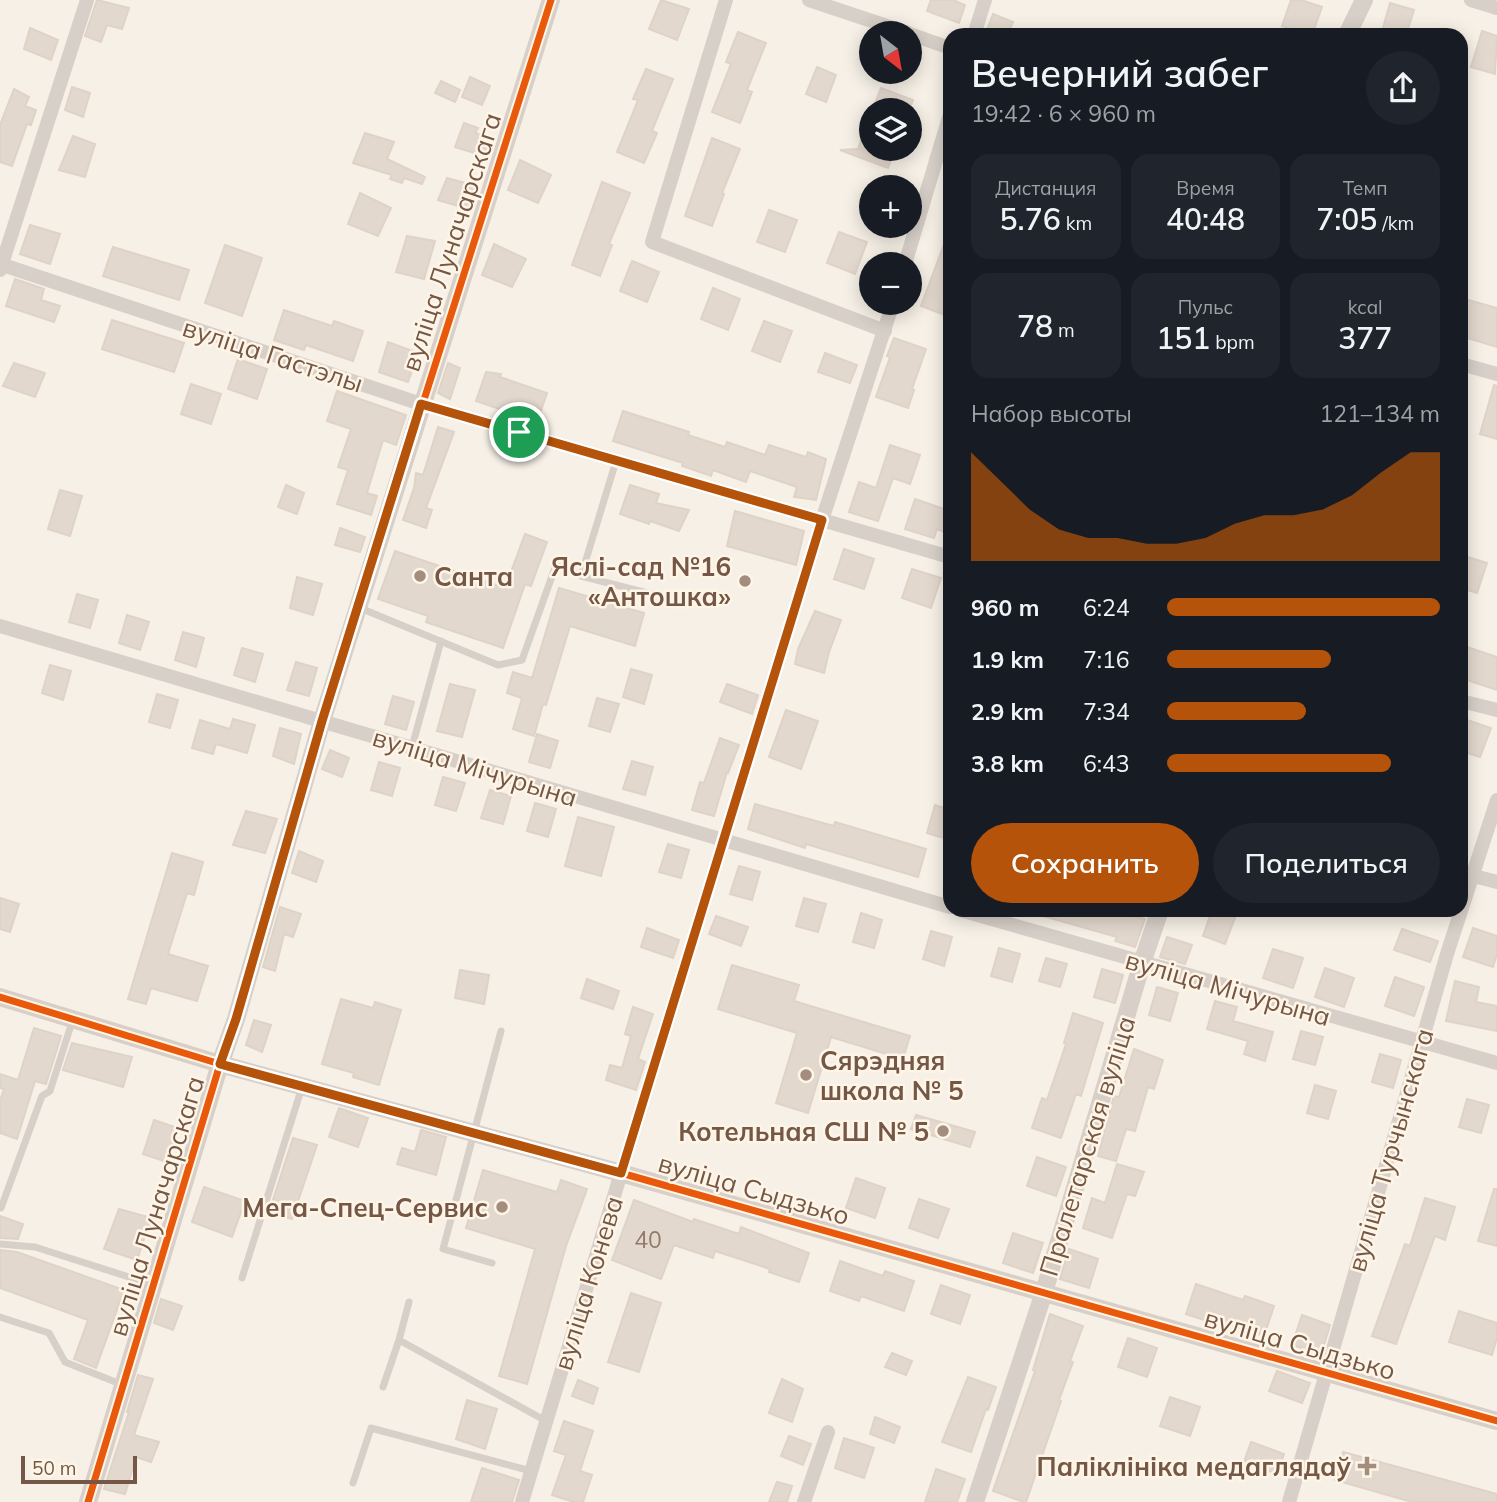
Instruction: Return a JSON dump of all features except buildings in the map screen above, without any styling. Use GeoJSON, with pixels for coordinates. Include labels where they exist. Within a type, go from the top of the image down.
{"type":"FeatureCollection","features":[{"type":"Feature","properties":{"kind":"street"},"geometry":{"type":"LineString","coordinates":[[1,267],[87,0]]}},
{"type":"Feature","properties":{"kind":"street","name":"вуліца Луначарскага"},"geometry":{"type":"LineString","coordinates":[[88,1502],[220,1064],[236,1019],[322,721],[551,0]]}},
{"type":"Feature","properties":{"kind":"street"},"geometry":{"type":"LineString","coordinates":[[726,0],[652,242],[884,331]]}},
{"type":"Feature","properties":{"kind":"street"},"geometry":{"type":"LineString","coordinates":[[808,0],[870,21]]}},
{"type":"Feature","properties":{"kind":"street"},"geometry":{"type":"LineString","coordinates":[[976,28],[985,0]]}},
{"type":"Feature","properties":{"kind":"street"},"geometry":{"type":"LineString","coordinates":[[1350,28],[1364,0]]}},
{"type":"Feature","properties":{"kind":"street"},"geometry":{"type":"LineString","coordinates":[[1471,0],[1497,8]]}},
{"type":"Feature","properties":{"kind":"street"},"geometry":{"type":"LineString","coordinates":[[922,38],[943,45]]}},
{"type":"Feature","properties":{"kind":"street"},"geometry":{"type":"LineString","coordinates":[[909,252],[943,137]]}},
{"type":"Feature","properties":{"kind":"street","name":"вуліца Гастэлы"},"geometry":{"type":"LineString","coordinates":[[1,267],[421,404],[943,555]]}},
{"type":"Feature","properties":{"kind":"street","name":"вуліца Конева"},"geometry":{"type":"LineString","coordinates":[[522,1502],[822,520],[889,315]]}},
{"type":"Feature","properties":{"kind":"street"},"geometry":{"type":"LineString","coordinates":[[1468,366],[1497,374]]}},
{"type":"Feature","properties":{"kind":"street","name":"вуліца Мічурына"},"geometry":{"type":"LineString","coordinates":[[0,626],[943,905]]}},
{"type":"Feature","properties":{"kind":"street"},"geometry":{"type":"LineString","coordinates":[[1468,703],[1497,710]]}},
{"type":"Feature","properties":{"kind":"street","name":"вуліца Турчынскага"},"geometry":{"type":"LineString","coordinates":[[1468,893],[1497,800]]}},
{"type":"Feature","properties":{"kind":"street"},"geometry":{"type":"LineString","coordinates":[[1474,876],[1497,882]]}},
{"type":"Feature","properties":{"kind":"street","name":"вуліца Мічурына"},"geometry":{"type":"LineString","coordinates":[[984,917],[1422,1044],[1497,1063]]}},
{"type":"Feature","properties":{"kind":"street","name":"Пралетарская вуліца"},"geometry":{"type":"LineString","coordinates":[[975,1502],[1044,1292],[1158,917]]}},
{"type":"Feature","properties":{"kind":"street","name":"вуліца Турчынскага"},"geometry":{"type":"LineString","coordinates":[[1289,1502],[1460,917]]}},
{"type":"Feature","properties":{"kind":"street","name":"вуліца Сыдзько"},"geometry":{"type":"LineString","coordinates":[[0,997],[220,1064],[621,1173],[1497,1421]]}},
{"type":"Feature","properties":{"kind":"street"},"geometry":{"type":"LineString","coordinates":[[804,1502],[828,1432]]}},
{"type":"Feature","properties":{"kind":"lane"},"geometry":{"type":"LineString","coordinates":[[581,576],[616,460]]}},
{"type":"Feature","properties":{"kind":"lane"},"geometry":{"type":"LineString","coordinates":[[358,607],[498,664],[522,660],[556,565],[581,576],[651,594]]}},
{"type":"Feature","properties":{"kind":"lane"},"geometry":{"type":"LineString","coordinates":[[411,748],[441,641]]}},
{"type":"Feature","properties":{"kind":"lane"},"geometry":{"type":"LineString","coordinates":[[1,1208],[42,1096],[50,1091],[73,1019]]}},
{"type":"Feature","properties":{"kind":"lane"},"geometry":{"type":"LineString","coordinates":[[492,1263],[443,1249],[501,1031]]}},
{"type":"Feature","properties":{"kind":"lane"},"geometry":{"type":"LineString","coordinates":[[242,1278],[302,1086]]}},
{"type":"Feature","properties":{"kind":"lane"},"geometry":{"type":"LineString","coordinates":[[0,1244],[35,1247],[155,1285]]}},
{"type":"Feature","properties":{"kind":"lane"},"geometry":{"type":"LineString","coordinates":[[383,1387],[409,1302]]}},
{"type":"Feature","properties":{"kind":"lane"},"geometry":{"type":"LineString","coordinates":[[0,1317],[49,1333],[65,1362],[124,1386]]}},
{"type":"Feature","properties":{"kind":"lane"},"geometry":{"type":"LineString","coordinates":[[399,1340],[547,1421]]}},
{"type":"Feature","properties":{"kind":"lane"},"geometry":{"type":"LineString","coordinates":[[353,1483],[371,1428],[532,1471]]}},
{"type":"Feature","properties":{"kind":"cycle path"},"geometry":{"type":"LineString","coordinates":[[88,1502],[220,1064],[236,1019],[322,721],[551,0]]}},
{"type":"Feature","properties":{"kind":"cycle path"},"geometry":{"type":"LineString","coordinates":[[0,997],[220,1064],[621,1173],[1497,1421]]}},
{"type":"Feature","properties":{"kind":"place","name":"Санта"},"geometry":{"type":"Point","coordinates":[420,576]}},
{"type":"Feature","properties":{"kind":"place","name":"Яслі-сад №16 «Антошка»"},"geometry":{"type":"Point","coordinates":[745,581]}},
{"type":"Feature","properties":{"kind":"place","name":"Сярэдняя школа № 5"},"geometry":{"type":"Point","coordinates":[806,1075]}},
{"type":"Feature","properties":{"kind":"place","name":"Котельная СШ № 5"},"geometry":{"type":"Point","coordinates":[943,1131]}},
{"type":"Feature","properties":{"kind":"place","name":"Мега-Спец-Сервис"},"geometry":{"type":"Point","coordinates":[502,1207]}},
{"type":"Feature","properties":{"kind":"place","name":"Паліклініка медаглядаў"},"geometry":{"type":"Point","coordinates":[1367,1466]}},
{"type":"Feature","properties":{"kind":"route"},"geometry":{"type":"LineString","coordinates":[[421,404],[519,432],[822,520],[621,1173],[220,1064],[236,1019],[322,721],[421,404]]}}]}
